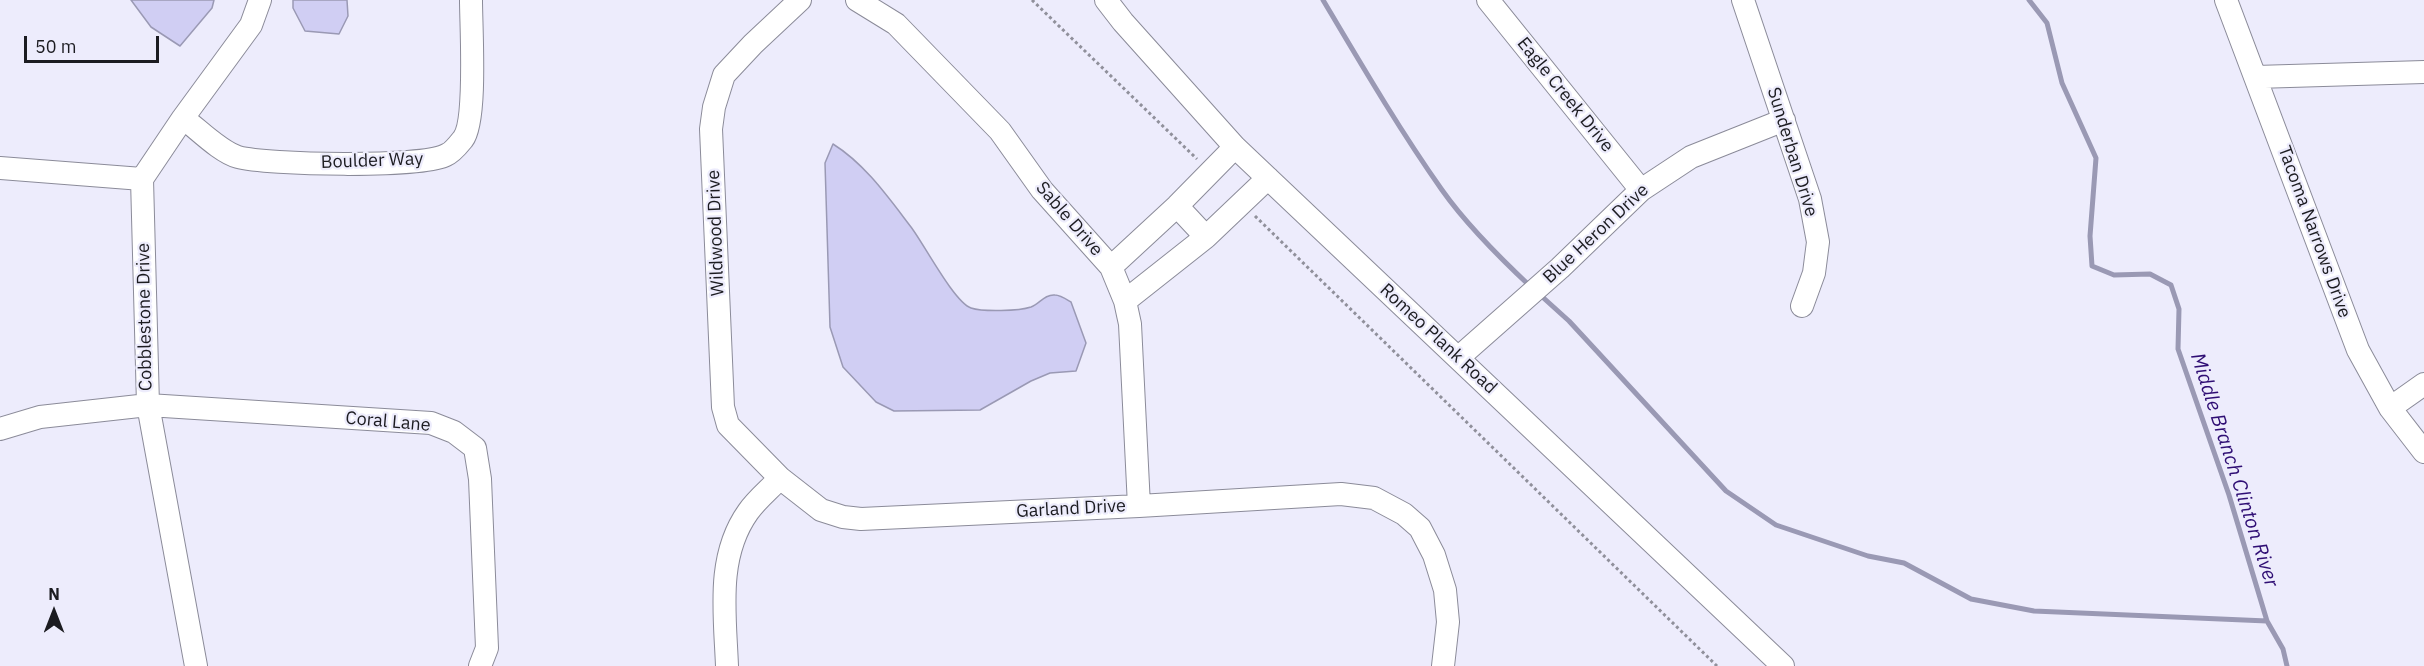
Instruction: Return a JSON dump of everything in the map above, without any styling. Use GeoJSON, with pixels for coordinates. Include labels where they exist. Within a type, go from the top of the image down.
{"type":"FeatureCollection","features":[{"type":"Feature","properties":{"kind":"street"},"geometry":{"type":"LineString","coordinates":[[0,168],[142,179],[251,25],[260,0]]}},
{"type":"Feature","properties":{"kind":"street","name":"Boulder Way"},"geometry":{"type":"LineString","coordinates":[[183,118],[236,157],[270,162],[339,164],[404,162],[446,156],[464,138],[471,117],[471,0]]}},
{"type":"Feature","properties":{"kind":"street","name":"Wildwood Drive"},"geometry":{"type":"LineString","coordinates":[[780,478],[728,425],[723,407],[711,129],[714,107],[724,75],[800,0]]}},
{"type":"Feature","properties":{"kind":"street","name":"Sable Drive"},"geometry":{"type":"LineString","coordinates":[[857,0],[896,24],[1000,131],[1042,190],[1111,267],[1125,301],[1130,324],[1139,506]]}},
{"type":"Feature","properties":{"kind":"street","name":"Romeo Plank Road"},"geometry":{"type":"LineString","coordinates":[[1106,0],[1235,147],[1783,666]]}},
{"type":"Feature","properties":{"kind":"street","name":"Eagle Creek Drive"},"geometry":{"type":"LineString","coordinates":[[1488,0],[1641,190]]}},
{"type":"Feature","properties":{"kind":"street","name":"Sunderban Drive"},"geometry":{"type":"LineString","coordinates":[[1743,0],[1810,199],[1818,242],[1814,273],[1802,306]]}},
{"type":"Feature","properties":{"kind":"street","name":"Tacoma Narrows Drive"},"geometry":{"type":"LineString","coordinates":[[2226,0],[2358,351],[2390,408],[2424,452]]}},
{"type":"Feature","properties":{"kind":"street"},"geometry":{"type":"LineString","coordinates":[[2256,77],[2424,72]]}},
{"type":"Feature","properties":{"kind":"street","name":"Blue Heron Drive"},"geometry":{"type":"LineString","coordinates":[[1458,358],[1560,268],[1641,190],[1691,157],[1784,120]]}},
{"type":"Feature","properties":{"kind":"street"},"geometry":{"type":"LineString","coordinates":[[1111,267],[1177,206],[1235,147]]}},
{"type":"Feature","properties":{"kind":"street"},"geometry":{"type":"LineString","coordinates":[[1125,301],[1206,237],[1268,178]]}},
{"type":"Feature","properties":{"kind":"street","name":"Cobblestone Drive"},"geometry":{"type":"LineString","coordinates":[[142,179],[148,405],[196,666]]}},
{"type":"Feature","properties":{"kind":"street"},"geometry":{"type":"LineString","coordinates":[[1177,206],[1206,237]]}},
{"type":"Feature","properties":{"kind":"street"},"geometry":{"type":"LineString","coordinates":[[2390,408],[2424,384]]}},
{"type":"Feature","properties":{"kind":"street"},"geometry":{"type":"LineString","coordinates":[[0,429],[40,417],[148,405]]}},
{"type":"Feature","properties":{"kind":"street","name":"Coral Lane"},"geometry":{"type":"LineString","coordinates":[[148,405],[431,423],[454,432],[475,448],[480,479],[487,648],[480,666]]}},
{"type":"Feature","properties":{"kind":"street"},"geometry":{"type":"LineString","coordinates":[[727,666],[724,572],[733,537],[749,511],[780,478]]}},
{"type":"Feature","properties":{"kind":"street","name":"Garland Drive"},"geometry":{"type":"LineString","coordinates":[[780,478],[821,510],[843,517],[861,519],[1341,494],[1374,498],[1404,514],[1420,528],[1434,555],[1445,590],[1448,622],[1443,666]]}},
{"type":"Feature","properties":{"kind":"path"},"geometry":{"type":"LineString","coordinates":[[1032,0],[1211,172]]}},
{"type":"Feature","properties":{"kind":"path"},"geometry":{"type":"LineString","coordinates":[[1242,203],[1717,666]]}},
{"type":"Feature","properties":{"kind":"water"},"geometry":{"type":"Polygon","coordinates":[[[131,0],[214,0],[212,8],[180,46],[151,27],[131,0]]]}},
{"type":"Feature","properties":{"kind":"water"},"geometry":{"type":"Polygon","coordinates":[[[293,0],[347,0],[348,16],[339,34],[305,31],[293,8],[293,0]]]}},
{"type":"Feature","properties":{"kind":"water"},"geometry":{"type":"Polygon","coordinates":[[[833,144],[866,171],[885,193],[911,227],[956,295],[971,308],[1001,311],[1031,307],[1051,295],[1071,302],[1086,343],[1076,371],[1050,373],[1031,381],[980,410],[894,411],[876,402],[843,367],[830,327],[825,163],[833,144]]]}},
{"type":"Feature","properties":{"kind":"waterway"},"geometry":{"type":"LineString","coordinates":[[1323,0],[1395,120],[1442,190],[1484,240],[1531,287]]}},
{"type":"Feature","properties":{"kind":"waterway","name":"Middle Branch Clinton River"},"geometry":{"type":"LineString","coordinates":[[2029,0],[2047,23],[2062,83],[2096,158],[2090,236],[2092,266],[2114,275],[2150,274],[2171,285],[2179,309],[2178,349],[2229,495],[2267,621],[2283,649],[2287,666]]}},
{"type":"Feature","properties":{"kind":"waterway"},"geometry":{"type":"LineString","coordinates":[[1538,293],[1569,321],[1726,491],[1776,525],[1868,556],[1904,563],[1971,599],[2034,611],[2267,621]]}}]}
